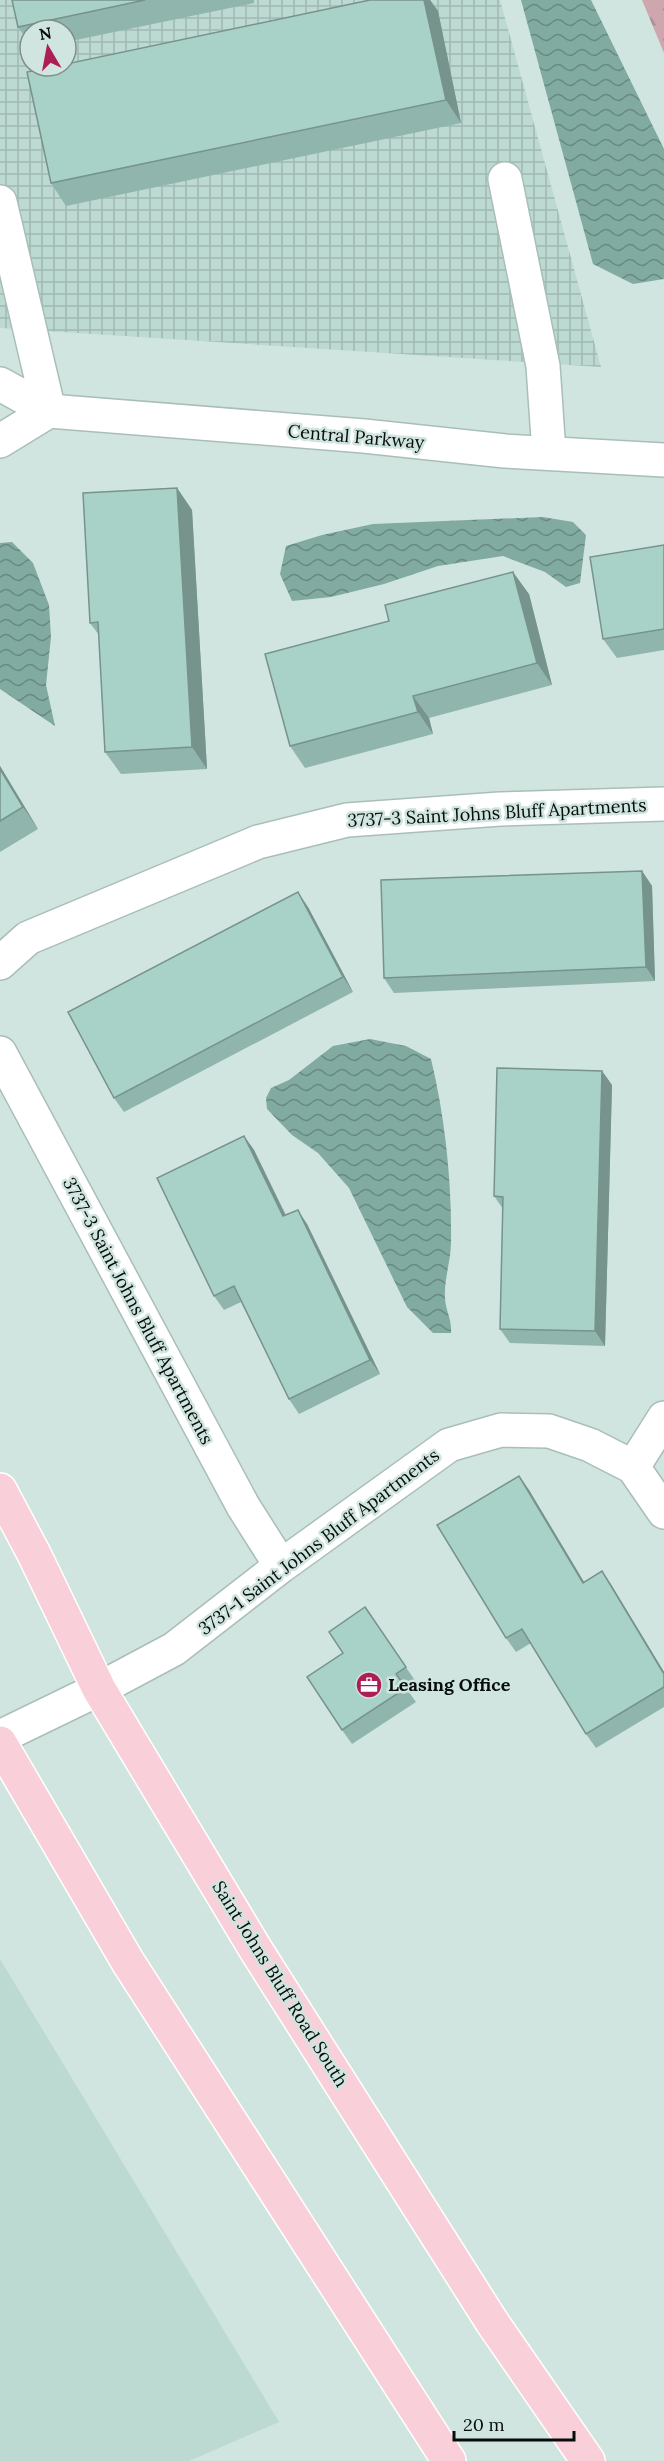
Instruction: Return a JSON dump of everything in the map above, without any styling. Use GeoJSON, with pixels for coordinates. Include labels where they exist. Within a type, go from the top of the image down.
{"type":"FeatureCollection","features":[{"type":"Feature","properties":{"kind":"main road","name":"Saint Johns Bluff Road South"},"geometry":{"type":"LineString","coordinates":[[0,1490],[34,1554],[99,1689],[256,1950],[492,2322],[588,2461]]}},
{"type":"Feature","properties":{"kind":"main road"},"geometry":{"type":"LineString","coordinates":[[0,1743],[128,1962],[449,2461]]}},
{"type":"Feature","properties":{"kind":"street"},"geometry":{"type":"LineString","coordinates":[[505,179],[543,366],[549,453]]}},
{"type":"Feature","properties":{"kind":"street"},"geometry":{"type":"LineString","coordinates":[[0,202],[49,411],[0,441]]}},
{"type":"Feature","properties":{"kind":"street","name":"Central Parkway"},"geometry":{"type":"LineString","coordinates":[[0,384],[49,411],[549,453],[664,460]]}},
{"type":"Feature","properties":{"kind":"street","name":"3737-3 Saint Johns Bluff Apartments"},"geometry":{"type":"LineString","coordinates":[[0,963],[28,938],[258,842],[347,820],[501,809],[664,804]]}},
{"type":"Feature","properties":{"kind":"street","name":"3737-3 Saint Johns Bluff Apartments"},"geometry":{"type":"LineString","coordinates":[[0,1053],[243,1506],[281,1566]]}},
{"type":"Feature","properties":{"kind":"street"},"geometry":{"type":"LineString","coordinates":[[633,1467],[664,1418]]}},
{"type":"Feature","properties":{"kind":"street","name":"3737-1 Saint Johns Bluff Apartments"},"geometry":{"type":"LineString","coordinates":[[0,1737],[99,1689],[174,1649],[281,1566],[449,1445],[501,1430],[549,1431],[590,1445],[633,1467],[664,1512]]}},
{"type":"Feature","properties":{"kind":"shaded area"},"geometry":{"type":"Polygon","coordinates":[[[0,0],[500,0],[601,367],[0,328],[0,0]]]}},
{"type":"Feature","properties":{"kind":"shaded area"},"geometry":{"type":"Polygon","coordinates":[[[0,1959],[279,2422],[189,2461],[0,2461],[0,1959]]]}},
{"type":"Feature","properties":{"kind":"green space"},"geometry":{"type":"Polygon","coordinates":[[[642,0],[664,0],[664,53],[642,0]]]}},
{"type":"Feature","properties":{"kind":"water"},"geometry":{"type":"Polygon","coordinates":[[[521,0],[591,0],[664,149],[664,279],[633,284],[593,264],[521,0]]]}},
{"type":"Feature","properties":{"kind":"water"},"geometry":{"type":"Polygon","coordinates":[[[543,517],[573,522],[586,535],[580,583],[566,587],[545,572],[503,556],[438,566],[384,584],[331,597],[292,601],[280,574],[286,546],[322,535],[373,524],[543,517]]]}},
{"type":"Feature","properties":{"kind":"water"},"geometry":{"type":"Polygon","coordinates":[[[12,542],[33,563],[49,605],[51,637],[46,685],[55,726],[0,689],[0,543],[12,542]]]}},
{"type":"Feature","properties":{"kind":"water"},"geometry":{"type":"Polygon","coordinates":[[[370,1039],[406,1046],[431,1059],[444,1127],[449,1173],[451,1242],[445,1297],[451,1333],[433,1333],[407,1307],[349,1188],[318,1153],[292,1135],[267,1109],[266,1098],[271,1088],[289,1080],[333,1046],[370,1039]]]}},
{"type":"Feature","properties":{"kind":"building"},"geometry":{"type":"Polygon","coordinates":[[[12,0],[145,0],[60,18],[18,18],[18,27],[12,0]]]}},
{"type":"Feature","properties":{"kind":"building"},"geometry":{"type":"Polygon","coordinates":[[[370,0],[424,0],[446,100],[51,183],[28,78],[78,78],[78,61],[370,0]]]}},
{"type":"Feature","properties":{"kind":"building"},"geometry":{"type":"Polygon","coordinates":[[[177,488],[192,747],[105,752],[98,622],[90,623],[83,493],[177,488]]]}},
{"type":"Feature","properties":{"kind":"building"},"geometry":{"type":"Polygon","coordinates":[[[664,545],[664,629],[603,639],[590,557],[664,545]]]}},
{"type":"Feature","properties":{"kind":"building"},"geometry":{"type":"Polygon","coordinates":[[[513,572],[537,663],[413,696],[418,712],[290,746],[265,654],[389,621],[385,605],[513,572]]]}},
{"type":"Feature","properties":{"kind":"building"},"geometry":{"type":"Polygon","coordinates":[[[0,769],[23,807],[0,821],[0,769]]]}},
{"type":"Feature","properties":{"kind":"building"},"geometry":{"type":"Polygon","coordinates":[[[642,871],[646,967],[384,978],[381,880],[642,871]]]}},
{"type":"Feature","properties":{"kind":"building"},"geometry":{"type":"Polygon","coordinates":[[[298,892],[343,977],[114,1098],[68,1012],[298,892]]]}},
{"type":"Feature","properties":{"kind":"building"},"geometry":{"type":"Polygon","coordinates":[[[497,1068],[602,1071],[595,1331],[500,1329],[503,1197],[494,1196],[497,1068]]]}},
{"type":"Feature","properties":{"kind":"building"},"geometry":{"type":"Polygon","coordinates":[[[244,1136],[283,1216],[298,1210],[370,1360],[289,1399],[234,1286],[214,1296],[157,1178],[244,1136]]]}},
{"type":"Feature","properties":{"kind":"building"},"geometry":{"type":"Polygon","coordinates":[[[519,1476],[583,1583],[602,1571],[664,1674],[664,1687],[586,1734],[522,1629],[506,1638],[437,1525],[519,1476]]]}},
{"type":"Feature","properties":{"kind":"building","name":"Leasing Office"},"geometry":{"type":"Polygon","coordinates":[[[365,1607],[406,1667],[396,1674],[406,1688],[342,1730],[307,1677],[343,1653],[329,1632],[365,1607]]]}},
{"type":"Feature","properties":{"kind":"place","name":"Leasing Office"},"geometry":{"type":"Point","coordinates":[369,1685]}}]}
